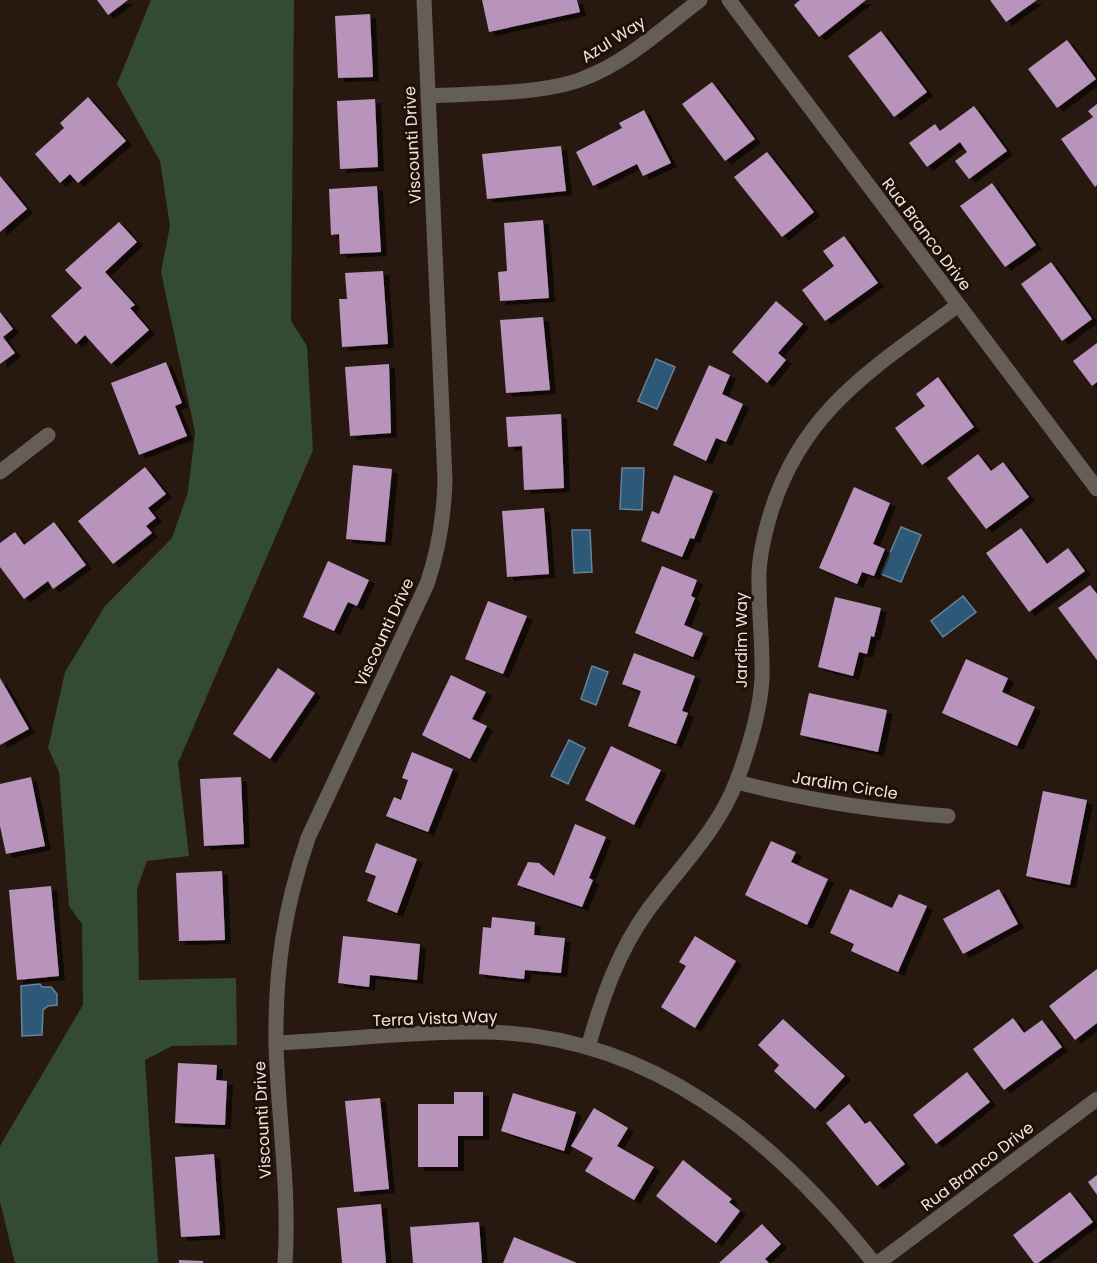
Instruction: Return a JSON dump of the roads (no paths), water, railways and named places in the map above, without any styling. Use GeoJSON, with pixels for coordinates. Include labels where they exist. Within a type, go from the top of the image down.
{"type":"FeatureCollection","features":[{"type":"Feature","properties":{"kind":"street","name":"Viscounti Drive"},"geometry":{"type":"LineString","coordinates":[[285,1263],[276,1043],[279,960],[283,925],[293,880],[326,797],[427,584],[439,548],[445,514],[446,480],[424,0]]}},
{"type":"Feature","properties":{"kind":"street","name":"Azul Way"},"geometry":{"type":"LineString","coordinates":[[428,96],[556,87],[582,79],[632,52],[700,0]]}},
{"type":"Feature","properties":{"kind":"street","name":"Rua Branco Drive"},"geometry":{"type":"LineString","coordinates":[[729,0],[1097,489]]}},
{"type":"Feature","properties":{"kind":"street","name":"Jardim Way"},"geometry":{"type":"LineString","coordinates":[[588,1047],[602,998],[623,951],[646,912],[718,816],[737,782],[753,731],[762,680],[758,581],[764,533],[779,485],[803,439],[836,400],[874,368],[958,305]]}},
{"type":"Feature","properties":{"kind":"street"},"geometry":{"type":"LineString","coordinates":[[0,472],[48,435]]}},
{"type":"Feature","properties":{"kind":"street","name":"Jardim Circle"},"geometry":{"type":"LineString","coordinates":[[737,782],[780,793],[890,812],[948,816]]}},
{"type":"Feature","properties":{"kind":"street","name":"Terra Vista Way"},"geometry":{"type":"LineString","coordinates":[[276,1043],[482,1032],[588,1047],[644,1066],[694,1094],[743,1127],[789,1167],[827,1206],[876,1263]]}},
{"type":"Feature","properties":{"kind":"street","name":"Rua Branco Drive"},"geometry":{"type":"LineString","coordinates":[[876,1263],[1097,1099]]}},
{"type":"Feature","properties":{"kind":"water"},"geometry":{"type":"Polygon","coordinates":[[[656,359],[675,367],[657,409],[638,401],[656,359]]]}},
{"type":"Feature","properties":{"kind":"water"},"geometry":{"type":"Polygon","coordinates":[[[622,468],[644,468],[642,510],[620,509],[622,468]]]}},
{"type":"Feature","properties":{"kind":"water"},"geometry":{"type":"Polygon","coordinates":[[[901,527],[921,535],[901,582],[881,574],[901,527]]]}},
{"type":"Feature","properties":{"kind":"water"},"geometry":{"type":"Polygon","coordinates":[[[572,530],[590,530],[592,572],[574,573],[572,530]]]}},
{"type":"Feature","properties":{"kind":"water"},"geometry":{"type":"Polygon","coordinates":[[[963,596],[976,612],[943,637],[931,621],[963,596]]]}},
{"type":"Feature","properties":{"kind":"water"},"geometry":{"type":"Polygon","coordinates":[[[592,666],[608,672],[596,705],[581,699],[592,666]]]}},
{"type":"Feature","properties":{"kind":"water"},"geometry":{"type":"Polygon","coordinates":[[[569,740],[585,748],[568,784],[551,776],[569,740]]]}},
{"type":"Feature","properties":{"kind":"water"},"geometry":{"type":"Polygon","coordinates":[[[40,984],[42,987],[51,987],[57,994],[57,1005],[48,1006],[43,1010],[42,1035],[22,1036],[21,986],[40,984]]]}}]}
